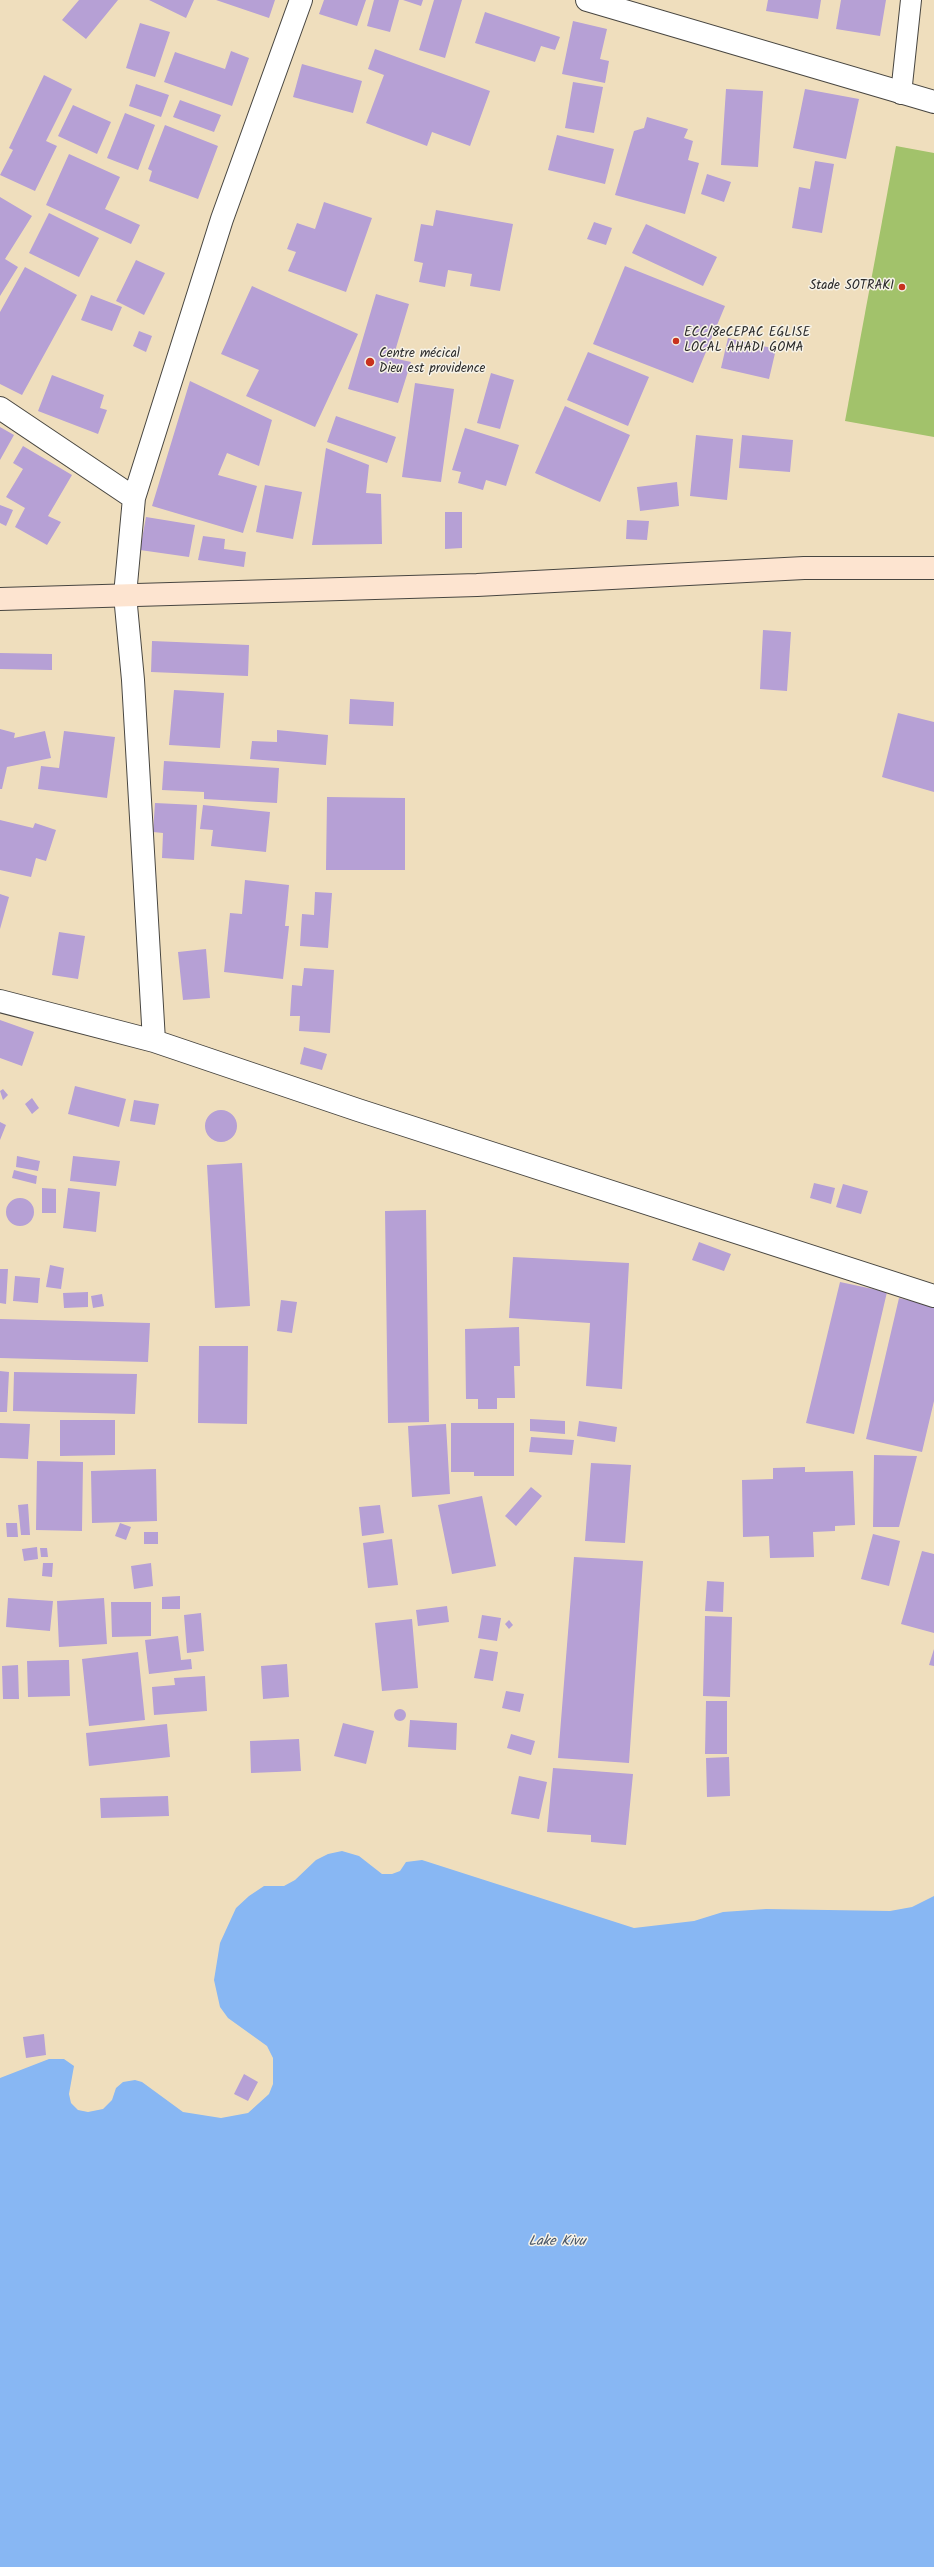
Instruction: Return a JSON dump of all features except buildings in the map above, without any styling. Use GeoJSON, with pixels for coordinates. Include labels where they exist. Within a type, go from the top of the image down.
{"type":"FeatureCollection","features":[{"type":"Feature","properties":{"kind":"street"},"geometry":{"type":"LineString","coordinates":[[154,1042],[133,680],[125,595],[134,498],[222,219],[301,0]]}},
{"type":"Feature","properties":{"kind":"street"},"geometry":{"type":"LineString","coordinates":[[587,0],[610,3],[901,94],[934,102]]}},
{"type":"Feature","properties":{"kind":"street"},"geometry":{"type":"LineString","coordinates":[[0,408],[134,498]]}},
{"type":"Feature","properties":{"kind":"street"},"geometry":{"type":"LineString","coordinates":[[0,599],[477,585],[804,568],[934,568]]}},
{"type":"Feature","properties":{"kind":"street"},"geometry":{"type":"LineString","coordinates":[[0,1001],[154,1042],[373,1115],[934,1296]]}},
{"type":"Feature","properties":{"kind":"lane"},"geometry":{"type":"LineString","coordinates":[[901,94],[911,0]]}},
{"type":"Feature","properties":{"kind":"green space","name":"Stade SOTRAKI"},"geometry":{"type":"Polygon","coordinates":[[[896,146],[934,153],[934,437],[845,421],[896,146]]]}},
{"type":"Feature","properties":{"kind":"water","name":"Lake Kivu"},"geometry":{"type":"Polygon","coordinates":[[[342,1851],[359,1856],[382,1874],[392,1874],[400,1871],[406,1862],[422,1860],[634,1928],[694,1921],[723,1912],[766,1909],[890,1911],[912,1907],[934,1896],[934,2567],[0,2567],[0,2078],[49,2059],[64,2059],[74,2066],[69,2094],[71,2103],[78,2110],[88,2112],[103,2109],[112,2100],[116,2088],[123,2082],[135,2080],[142,2082],[183,2112],[221,2118],[248,2113],[269,2094],[273,2084],[273,2058],[267,2046],[228,2018],[220,2007],[214,1980],[220,1943],[236,1908],[249,1896],[264,1886],[284,1886],[295,1880],[316,1860],[328,1854],[342,1851]]]}},
{"type":"Feature","properties":{"kind":"place","name":"Stade SOTRAKI"},"geometry":{"type":"Point","coordinates":[902,287]}},
{"type":"Feature","properties":{"kind":"place","name":"ECC/8eCEPAC EGLISE LOCAL AHADI GOMA"},"geometry":{"type":"Point","coordinates":[676,341]}},
{"type":"Feature","properties":{"kind":"place","name":"Centre mécical Dieu est providence"},"geometry":{"type":"Point","coordinates":[370,362]}}]}
